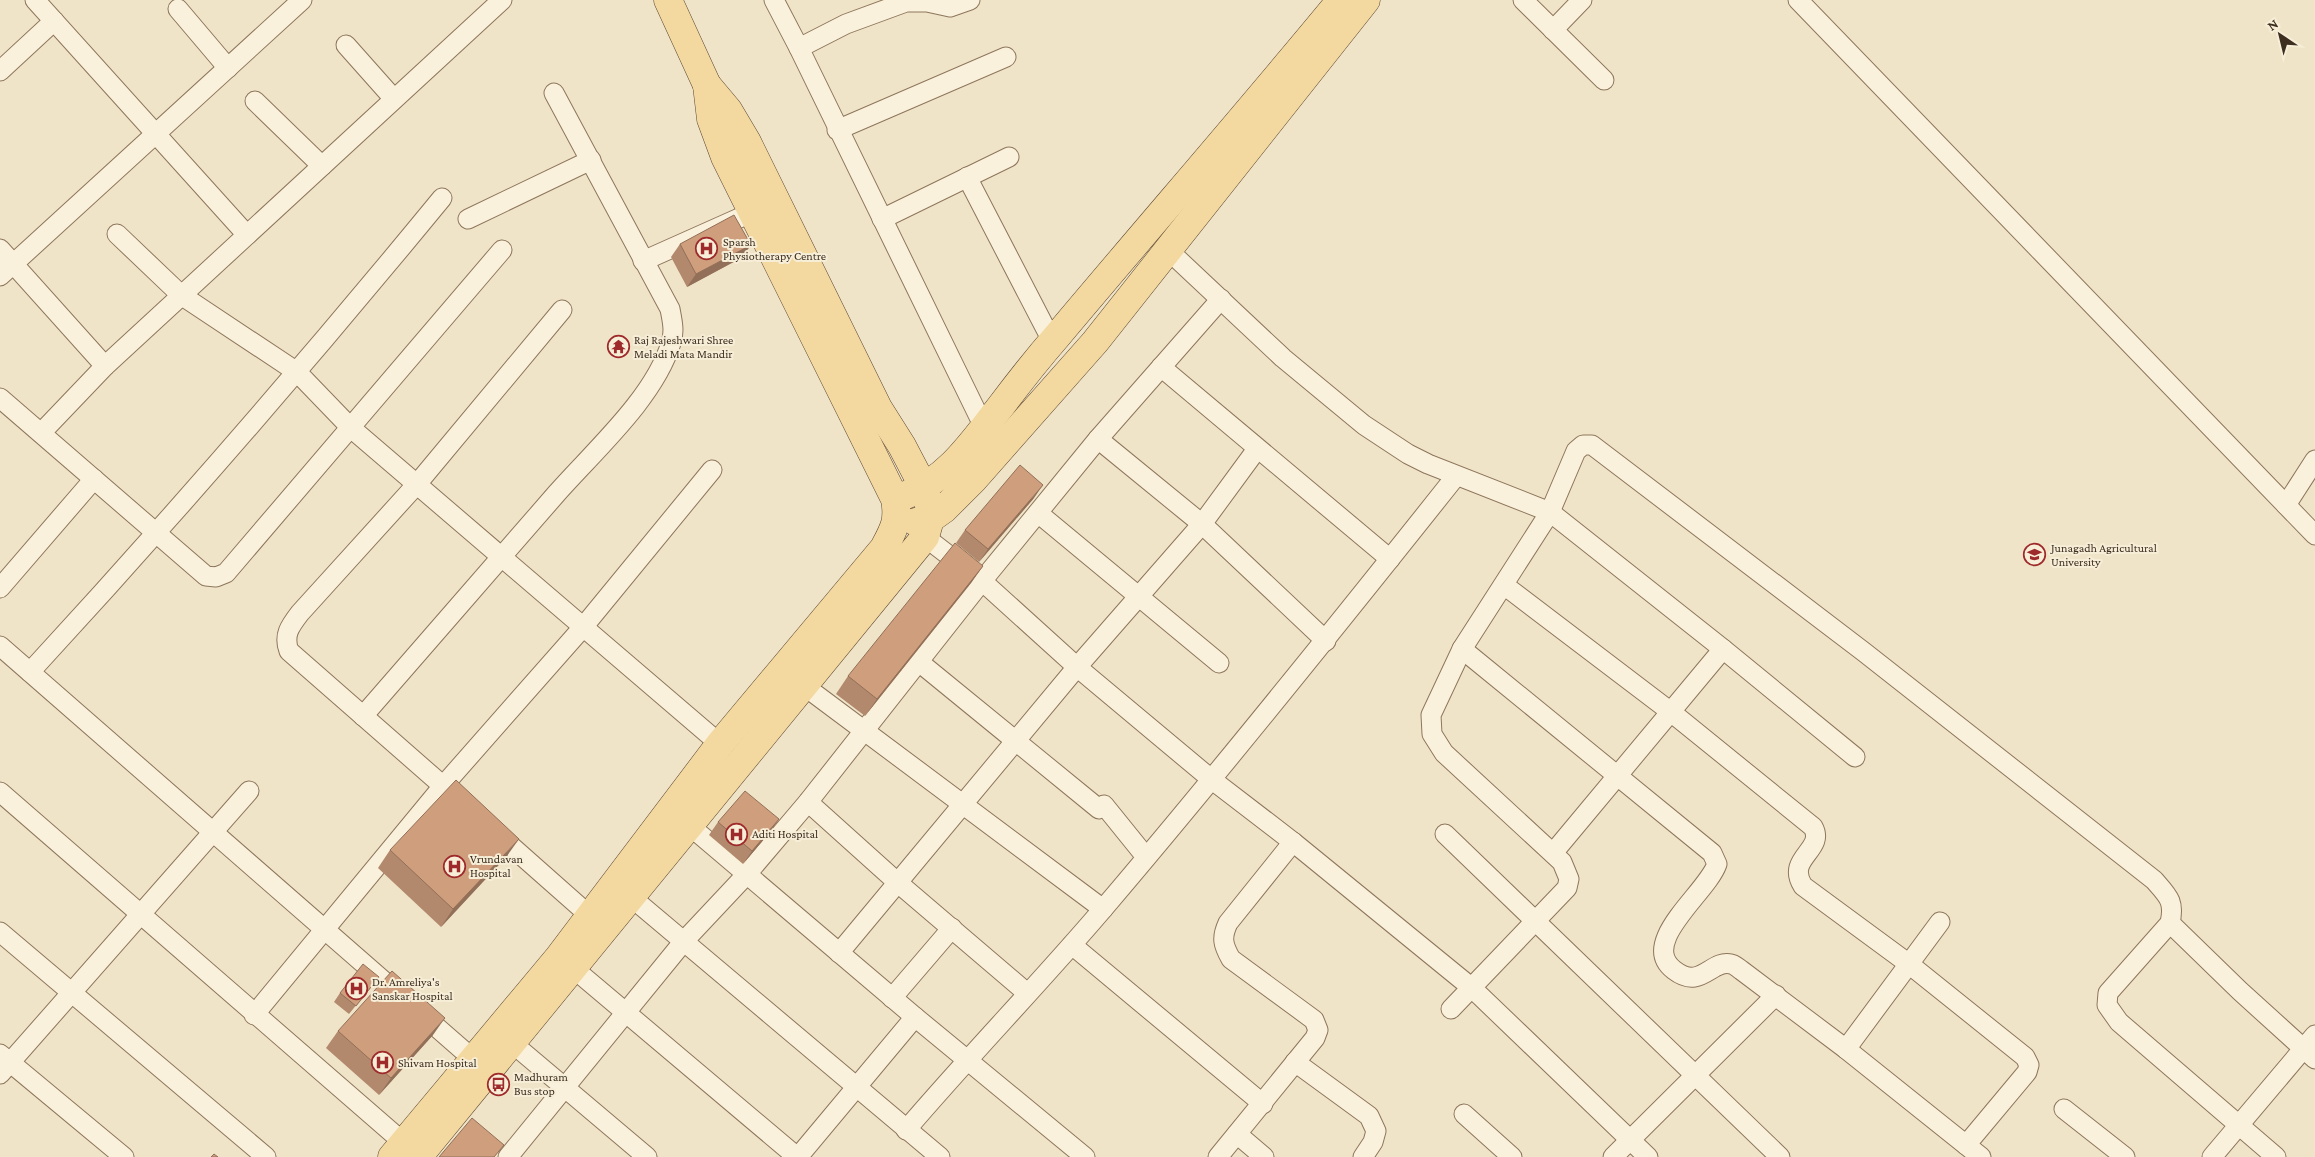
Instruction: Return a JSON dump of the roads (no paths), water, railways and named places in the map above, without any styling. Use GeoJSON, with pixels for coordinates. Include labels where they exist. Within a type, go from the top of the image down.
{"type":"FeatureCollection","features":[{"type":"Feature","properties":{"kind":"main road"},"geometry":{"type":"LineString","coordinates":[[405,1152],[473,1059],[558,957],[720,744],[884,548],[898,514],[895,499],[764,206],[748,142],[728,110],[707,85],[669,0]]}},
{"type":"Feature","properties":{"kind":"main road"},"geometry":{"type":"LineString","coordinates":[[895,499],[924,488],[943,474],[984,427],[1052,341],[1217,149],[1341,0]]}},
{"type":"Feature","properties":{"kind":"main road"},"geometry":{"type":"LineString","coordinates":[[405,1152],[462,1119],[512,1043],[690,826],[927,528],[974,479],[1095,342],[1366,0]]}},
{"type":"Feature","properties":{"kind":"main road"},"geometry":{"type":"LineString","coordinates":[[764,206],[878,408],[902,446],[924,488],[929,506],[927,528]]}},
{"type":"Feature","properties":{"kind":"main road"},"geometry":{"type":"LineString","coordinates":[[894,527],[927,528]]}},
{"type":"Feature","properties":{"kind":"street"},"geometry":{"type":"LineString","coordinates":[[35,0],[246,235]]}},
{"type":"Feature","properties":{"kind":"street"},"geometry":{"type":"LineString","coordinates":[[41,433],[105,366],[502,0]]}},
{"type":"Feature","properties":{"kind":"street"},"geometry":{"type":"LineString","coordinates":[[774,0],[984,427]]}},
{"type":"Feature","properties":{"kind":"street"},"geometry":{"type":"LineString","coordinates":[[799,48],[846,24],[906,2],[927,2],[950,7],[970,0]]}},
{"type":"Feature","properties":{"kind":"street"},"geometry":{"type":"LineString","coordinates":[[1523,0],[1604,80]]}},
{"type":"Feature","properties":{"kind":"street"},"geometry":{"type":"LineString","coordinates":[[1553,30],[1582,0]]}},
{"type":"Feature","properties":{"kind":"street"},"geometry":{"type":"LineString","coordinates":[[1798,0],[2315,535]]}},
{"type":"Feature","properties":{"kind":"street"},"geometry":{"type":"LineString","coordinates":[[7,270],[228,68],[292,3]]}},
{"type":"Feature","properties":{"kind":"street"},"geometry":{"type":"LineString","coordinates":[[178,9],[228,68]]}},
{"type":"Feature","properties":{"kind":"street"},"geometry":{"type":"LineString","coordinates":[[0,71],[54,21]]}},
{"type":"Feature","properties":{"kind":"street"},"geometry":{"type":"LineString","coordinates":[[346,45],[394,99]]}},
{"type":"Feature","properties":{"kind":"street"},"geometry":{"type":"LineString","coordinates":[[838,130],[1006,57]]}},
{"type":"Feature","properties":{"kind":"street"},"geometry":{"type":"LineString","coordinates":[[363,716],[624,419],[645,392],[672,342],[674,328],[670,309],[554,92]]}},
{"type":"Feature","properties":{"kind":"street"},"geometry":{"type":"LineString","coordinates":[[256,101],[322,166]]}},
{"type":"Feature","properties":{"kind":"street"},"geometry":{"type":"LineString","coordinates":[[882,219],[1009,157]]}},
{"type":"Feature","properties":{"kind":"street"},"geometry":{"type":"LineString","coordinates":[[468,220],[591,160]]}},
{"type":"Feature","properties":{"kind":"street"},"geometry":{"type":"LineString","coordinates":[[967,177],[1052,341]]}},
{"type":"Feature","properties":{"kind":"street"},"geometry":{"type":"LineString","coordinates":[[30,672],[158,533],[297,372],[442,198]]}},
{"type":"Feature","properties":{"kind":"street"},"geometry":{"type":"LineString","coordinates":[[643,261],[764,206]]}},
{"type":"Feature","properties":{"kind":"street"},"geometry":{"type":"LineString","coordinates":[[117,234],[181,295],[297,372],[350,428],[720,744]]}},
{"type":"Feature","properties":{"kind":"street"},"geometry":{"type":"LineString","coordinates":[[0,249],[7,270],[105,366]]}},
{"type":"Feature","properties":{"kind":"street"},"geometry":{"type":"LineString","coordinates":[[0,398],[206,576],[216,577],[226,573],[502,250]]}},
{"type":"Feature","properties":{"kind":"street"},"geometry":{"type":"LineString","coordinates":[[1168,250],[1290,365],[1364,425],[1408,454],[1456,476],[1546,510],[1723,648],[1855,757]]}},
{"type":"Feature","properties":{"kind":"street"},"geometry":{"type":"LineString","coordinates":[[502,1155],[564,1088],[684,941],[746,875],[808,802],[982,581],[1098,439],[1221,299]]}},
{"type":"Feature","properties":{"kind":"street"},"geometry":{"type":"LineString","coordinates":[[562,310],[417,484],[300,613],[288,629],[285,641],[289,651],[589,915]]}},
{"type":"Feature","properties":{"kind":"street"},"geometry":{"type":"LineString","coordinates":[[1161,367],[1390,559]]}},
{"type":"Feature","properties":{"kind":"street"},"geometry":{"type":"LineString","coordinates":[[1098,439],[1202,524],[1326,641]]}},
{"type":"Feature","properties":{"kind":"street"},"geometry":{"type":"LineString","coordinates":[[1451,1009],[1566,888],[1569,879],[1562,862],[1444,753],[1432,734],[1431,715],[1462,649],[1504,585],[1576,451],[1583,445],[1592,445],[1864,652],[2154,880],[2170,898],[2172,911],[2170,923],[2108,994],[2106,1005],[2119,1022],[2276,1157]]}},
{"type":"Feature","properties":{"kind":"street"},"geometry":{"type":"LineString","coordinates":[[839,953],[1137,596],[1202,524],[1257,449]]}},
{"type":"Feature","properties":{"kind":"street"},"geometry":{"type":"LineString","coordinates":[[2286,505],[2315,460]]}},
{"type":"Feature","properties":{"kind":"street"},"geometry":{"type":"LineString","coordinates":[[254,1014],[443,786],[584,626],[712,470]]}},
{"type":"Feature","properties":{"kind":"street"},"geometry":{"type":"LineString","coordinates":[[906,1130],[1146,858],[1326,641],[1456,476]]}},
{"type":"Feature","properties":{"kind":"street"},"geometry":{"type":"LineString","coordinates":[[0,588],[94,479]]}},
{"type":"Feature","properties":{"kind":"street"},"geometry":{"type":"LineString","coordinates":[[1038,513],[1218,663]]}},
{"type":"Feature","properties":{"kind":"street"},"geometry":{"type":"LineString","coordinates":[[927,528],[1077,667],[1212,779],[1338,878],[1472,988],[1648,1157]]}},
{"type":"Feature","properties":{"kind":"street"},"geometry":{"type":"LineString","coordinates":[[1504,585],[1671,712],[1813,827],[1816,839],[1798,866],[1797,873],[1803,886],[1909,964],[2025,1057],[2029,1065],[2027,1072],[1966,1145]]}},
{"type":"Feature","properties":{"kind":"street"},"geometry":{"type":"LineString","coordinates":[[0,646],[326,928],[473,1059]]}},
{"type":"Feature","properties":{"kind":"street"},"geometry":{"type":"LineString","coordinates":[[1553,853],[1723,648]]}},
{"type":"Feature","properties":{"kind":"street"},"geometry":{"type":"LineString","coordinates":[[1462,649],[1712,853],[1717,864],[1713,875],[1671,926],[1663,943],[1663,955],[1673,970],[1687,977],[1699,977],[1711,969],[1731,964],[1776,995],[1981,1157]]}},
{"type":"Feature","properties":{"kind":"street"},"geometry":{"type":"LineString","coordinates":[[919,662],[1017,742],[1102,807],[1146,858]]}},
{"type":"Feature","properties":{"kind":"street"},"geometry":{"type":"LineString","coordinates":[[803,684],[962,806],[1102,909]]}},
{"type":"Feature","properties":{"kind":"street"},"geometry":{"type":"LineString","coordinates":[[124,1157],[4,1064],[71,992],[249,791]]}},
{"type":"Feature","properties":{"kind":"street"},"geometry":{"type":"LineString","coordinates":[[0,792],[254,1014],[405,1152]]}},
{"type":"Feature","properties":{"kind":"street"},"geometry":{"type":"LineString","coordinates":[[808,802],[897,882],[1027,993]]}},
{"type":"Feature","properties":{"kind":"street"},"geometry":{"type":"LineString","coordinates":[[690,826],[892,998],[1085,1157]]}},
{"type":"Feature","properties":{"kind":"street"},"geometry":{"type":"LineString","coordinates":[[1445,834],[1780,1157]]}},
{"type":"Feature","properties":{"kind":"street"},"geometry":{"type":"LineString","coordinates":[[1218,1157],[1315,1038],[1318,1030],[1314,1020],[1231,959],[1224,946],[1223,934],[1228,923],[1293,842]]}},
{"type":"Feature","properties":{"kind":"street"},"geometry":{"type":"LineString","coordinates":[[631,897],[940,1157]]}},
{"type":"Feature","properties":{"kind":"street"},"geometry":{"type":"LineString","coordinates":[[1846,1050],[1940,922]]}},
{"type":"Feature","properties":{"kind":"street"},"geometry":{"type":"LineString","coordinates":[[2170,923],[2240,991],[2311,1047],[2212,1157]]}},
{"type":"Feature","properties":{"kind":"street"},"geometry":{"type":"LineString","coordinates":[[892,998],[952,928]]}},
{"type":"Feature","properties":{"kind":"street"},"geometry":{"type":"LineString","coordinates":[[0,932],[266,1157]]}},
{"type":"Feature","properties":{"kind":"street"},"geometry":{"type":"LineString","coordinates":[[1072,944],[1263,1104]]}},
{"type":"Feature","properties":{"kind":"street"},"geometry":{"type":"LineString","coordinates":[[573,968],[797,1157],[915,1017]]}},
{"type":"Feature","properties":{"kind":"street"},"geometry":{"type":"LineString","coordinates":[[1613,1157],[1776,995]]}},
{"type":"Feature","properties":{"kind":"street"},"geometry":{"type":"LineString","coordinates":[[512,1043],[647,1157]]}},
{"type":"Feature","properties":{"kind":"street"},"geometry":{"type":"LineString","coordinates":[[1295,1062],[1369,1116],[1376,1131],[1373,1142],[1363,1157]]}},
{"type":"Feature","properties":{"kind":"street"},"geometry":{"type":"LineString","coordinates":[[2064,1109],[2125,1157]]}},
{"type":"Feature","properties":{"kind":"street"},"geometry":{"type":"LineString","coordinates":[[1464,1114],[1512,1157]]}},
{"type":"Feature","properties":{"kind":"street"},"geometry":{"type":"LineString","coordinates":[[1237,1134],[1264,1157]]}},
{"type":"Feature","properties":{"kind":"place","name":"Sparsh Physiotherapy Centre"},"geometry":{"type":"Point","coordinates":[707,249]}},
{"type":"Feature","properties":{"kind":"place","name":"Raj Rajeshwari Shree Meladi Mata Mandir"},"geometry":{"type":"Point","coordinates":[618,347]}},
{"type":"Feature","properties":{"kind":"place","name":"Junagadh Agricultural University"},"geometry":{"type":"Point","coordinates":[2035,555]}},
{"type":"Feature","properties":{"kind":"place","name":"Aditi Hospital"},"geometry":{"type":"Point","coordinates":[736,834]}},
{"type":"Feature","properties":{"kind":"place","name":"Vrundavan Hospital"},"geometry":{"type":"Point","coordinates":[454,866]}},
{"type":"Feature","properties":{"kind":"place","name":"Dr. Amreliya's Sanskar Hospital"},"geometry":{"type":"Point","coordinates":[356,989]}},
{"type":"Feature","properties":{"kind":"place","name":"Shivam Hospital"},"geometry":{"type":"Point","coordinates":[382,1063]}},
{"type":"Feature","properties":{"kind":"place","name":"Madhuram Bus stop"},"geometry":{"type":"Point","coordinates":[498,1084]}}]}
